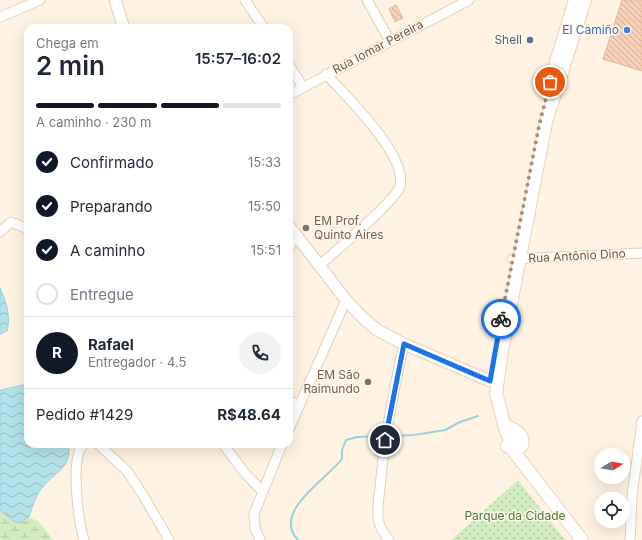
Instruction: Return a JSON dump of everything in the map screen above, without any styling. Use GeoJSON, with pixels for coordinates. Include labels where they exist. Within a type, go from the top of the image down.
{"type":"FeatureCollection","features":[{"type":"Feature","properties":{"kind":"main road"},"geometry":{"type":"LineString","coordinates":[[572,540],[515,464],[505,448],[500,425],[500,410],[496,393],[515,260],[539,126],[576,0]]}},
{"type":"Feature","properties":{"kind":"main road"},"geometry":{"type":"LineString","coordinates":[[582,540],[527,470],[514,449],[507,446],[500,425],[491,408],[490,381],[546,122],[585,0]]}},
{"type":"Feature","properties":{"kind":"main road"},"geometry":{"type":"LineString","coordinates":[[568,53],[563,47],[569,29],[569,21]]}},
{"type":"Feature","properties":{"kind":"main road"},"geometry":{"type":"LineString","coordinates":[[490,381],[494,386],[496,401],[500,410]]}},
{"type":"Feature","properties":{"kind":"main road"},"geometry":{"type":"LineString","coordinates":[[500,425],[518,432],[522,436],[522,445],[518,449],[514,449]]}},
{"type":"Feature","properties":{"kind":"street"},"geometry":{"type":"LineString","coordinates":[[0,17],[40,0]]}},
{"type":"Feature","properties":{"kind":"street"},"geometry":{"type":"LineString","coordinates":[[115,0],[123,24]]}},
{"type":"Feature","properties":{"kind":"street"},"geometry":{"type":"LineString","coordinates":[[245,0],[261,24]]}},
{"type":"Feature","properties":{"kind":"street"},"geometry":{"type":"LineString","coordinates":[[367,0],[390,41]]}},
{"type":"Feature","properties":{"kind":"street","name":"Rua Iomar Pereira"},"geometry":{"type":"LineString","coordinates":[[293,93],[468,0]]}},
{"type":"Feature","properties":{"kind":"street"},"geometry":{"type":"LineString","coordinates":[[293,71],[303,87]]}},
{"type":"Feature","properties":{"kind":"street"},"geometry":{"type":"LineString","coordinates":[[320,265],[370,220],[400,188],[401,180],[400,172],[388,145],[326,74]]}},
{"type":"Feature","properties":{"kind":"street"},"geometry":{"type":"LineString","coordinates":[[0,232],[11,222],[24,227]]}},
{"type":"Feature","properties":{"kind":"street"},"geometry":{"type":"LineString","coordinates":[[293,231],[346,300],[362,318],[377,330],[404,344],[490,381]]}},
{"type":"Feature","properties":{"kind":"street","name":"Rua Antônio Dino"},"geometry":{"type":"LineString","coordinates":[[515,260],[642,253]]}},
{"type":"Feature","properties":{"kind":"street"},"geometry":{"type":"LineString","coordinates":[[293,419],[346,300]]}},
{"type":"Feature","properties":{"kind":"street"},"geometry":{"type":"LineString","coordinates":[[389,540],[382,532],[378,519],[379,498],[383,453],[389,413],[404,344]]}},
{"type":"Feature","properties":{"kind":"street"},"geometry":{"type":"LineString","coordinates":[[293,403],[299,405]]}},
{"type":"Feature","properties":{"kind":"street"},"geometry":{"type":"LineString","coordinates":[[630,540],[632,496],[642,421]]}},
{"type":"Feature","properties":{"kind":"street"},"geometry":{"type":"LineString","coordinates":[[80,448],[78,458],[76,496],[84,540]]}},
{"type":"Feature","properties":{"kind":"street"},"geometry":{"type":"LineString","coordinates":[[102,448],[127,471],[144,495],[169,540]]}},
{"type":"Feature","properties":{"kind":"street"},"geometry":{"type":"LineString","coordinates":[[226,448],[244,472],[262,492]]}},
{"type":"Feature","properties":{"kind":"street"},"geometry":{"type":"LineString","coordinates":[[260,540],[255,528],[254,520],[262,492],[280,448]]}},
{"type":"Feature","properties":{"kind":"green space","name":"Parque da Cidade"},"geometry":{"type":"Polygon","coordinates":[[[518,480],[565,540],[451,540],[518,480]]]}},
{"type":"Feature","properties":{"kind":"green space"},"geometry":{"type":"Polygon","coordinates":[[[0,510],[24,521],[29,517],[39,522],[53,540],[0,540],[0,510]]]}},
{"type":"Feature","properties":{"kind":"water"},"geometry":{"type":"Polygon","coordinates":[[[0,288],[6,303],[8,325],[7,331],[0,334],[0,288]]]}},
{"type":"Feature","properties":{"kind":"water"},"geometry":{"type":"Polygon","coordinates":[[[24,385],[24,448],[69,448],[65,465],[41,489],[29,517],[19,523],[13,521],[0,510],[0,390],[24,385]]]}},
{"type":"Feature","properties":{"kind":"building","name":"El Camiño"},"geometry":{"type":"Polygon","coordinates":[[[622,0],[642,0],[642,71],[603,59],[622,0]]]}},
{"type":"Feature","properties":{"kind":"building"},"geometry":{"type":"Polygon","coordinates":[[[396,5],[403,18],[395,22],[389,9],[396,5]]]}},
{"type":"Feature","properties":{"kind":"waterway"},"geometry":{"type":"LineString","coordinates":[[391,436],[414,435],[445,430],[460,422],[478,416]]}},
{"type":"Feature","properties":{"kind":"waterway"},"geometry":{"type":"LineString","coordinates":[[298,540],[292,529],[291,518],[296,507],[304,496],[342,459],[342,450],[346,440],[357,437],[379,436]]}},
{"type":"Feature","properties":{"kind":"way so far"},"geometry":{"type":"LineString","coordinates":[[501,319],[539,126],[550,82]]}},
{"type":"Feature","properties":{"kind":"place","name":"El Camiño"},"geometry":{"type":"Point","coordinates":[627,30]}},
{"type":"Feature","properties":{"kind":"place","name":"Shell"},"geometry":{"type":"Point","coordinates":[530,40]}},
{"type":"Feature","properties":{"kind":"place","name":"EM Prof. Quinto Aires"},"geometry":{"type":"Point","coordinates":[306,228]}},
{"type":"Feature","properties":{"kind":"place","name":"EM São Raimundo"},"geometry":{"type":"Point","coordinates":[368,382]}},
{"type":"Feature","properties":{"kind":"route"},"geometry":{"type":"LineString","coordinates":[[385,440],[389,413],[404,344],[490,381],[501,319]]}}]}
